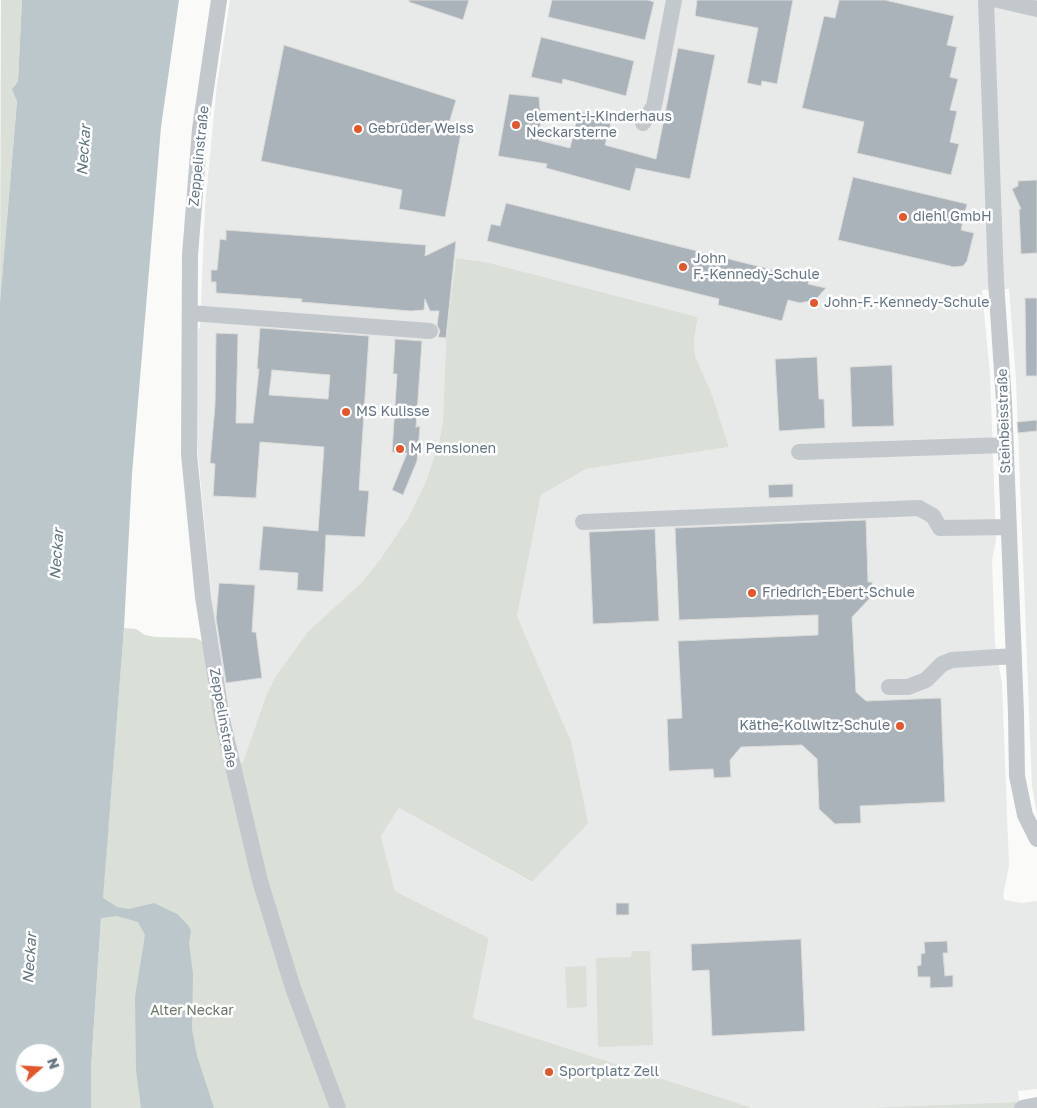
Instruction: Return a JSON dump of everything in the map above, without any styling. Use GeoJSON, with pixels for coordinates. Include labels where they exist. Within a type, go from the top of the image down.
{"type":"FeatureCollection","features":[{"type":"Feature","properties":{"kind":"street","name":"Zeppelinstraße"},"geometry":{"type":"LineString","coordinates":[[219,0],[206,81],[190,255],[188,417],[190,472],[203,597],[222,719],[249,837],[270,917],[309,1033],[338,1108]]}},
{"type":"Feature","properties":{"kind":"street"},"geometry":{"type":"LineString","coordinates":[[643,123],[654,106],[674,0]]}},
{"type":"Feature","properties":{"kind":"street","name":"Steinbeisstraße"},"geometry":{"type":"LineString","coordinates":[[986,0],[995,272],[1006,445],[1018,787],[1025,815],[1037,839]]}},
{"type":"Feature","properties":{"kind":"street"},"geometry":{"type":"LineString","coordinates":[[998,0],[1037,9]]}},
{"type":"Feature","properties":{"kind":"street"},"geometry":{"type":"LineString","coordinates":[[190,313],[430,330]]}},
{"type":"Feature","properties":{"kind":"street"},"geometry":{"type":"LineString","coordinates":[[799,452],[1006,445]]}},
{"type":"Feature","properties":{"kind":"street"},"geometry":{"type":"LineString","coordinates":[[583,522],[919,508],[933,516],[940,528],[1008,527]]}},
{"type":"Feature","properties":{"kind":"street"},"geometry":{"type":"LineString","coordinates":[[889,687],[908,687],[926,680],[942,664],[952,660],[1014,656]]}},
{"type":"Feature","properties":{"kind":"street"},"geometry":{"type":"LineString","coordinates":[[1022,1108],[1037,1105]]}},
{"type":"Feature","properties":{"kind":"shaded area"},"geometry":{"type":"Polygon","coordinates":[[[230,0],[1037,0],[1037,814],[1032,787],[1016,380],[1009,289],[982,290],[990,374],[996,540],[992,560],[995,644],[1002,683],[1009,866],[1003,896],[1005,900],[1021,903],[1037,901],[1037,1089],[1018,1091],[1019,1101],[1016,1102],[862,1108],[753,1108],[473,1018],[489,938],[395,891],[381,836],[399,808],[531,882],[571,741],[517,616],[541,495],[586,469],[729,447],[714,400],[695,356],[694,340],[698,317],[486,262],[456,258],[446,339],[443,422],[439,443],[426,481],[408,518],[379,561],[360,584],[308,633],[277,674],[267,693],[243,762],[238,763],[215,634],[196,434],[198,330],[200,327],[205,206],[217,84],[230,0]]]}},
{"type":"Feature","properties":{"kind":"green space"},"geometry":{"type":"Polygon","coordinates":[[[1,0],[22,0],[18,81],[13,87],[17,101],[0,302],[1,0]]]}},
{"type":"Feature","properties":{"kind":"green space"},"geometry":{"type":"Polygon","coordinates":[[[456,258],[486,262],[698,317],[694,340],[695,356],[713,397],[729,447],[586,469],[541,495],[517,616],[571,741],[588,823],[532,882],[399,808],[381,836],[395,891],[489,938],[473,1018],[753,1108],[345,1108],[315,1032],[272,899],[238,763],[243,762],[267,693],[277,674],[308,632],[360,584],[379,561],[408,518],[426,481],[439,443],[443,422],[446,339],[456,258]]]}},
{"type":"Feature","properties":{"kind":"green space","name":"Alter Neckar"},"geometry":{"type":"Polygon","coordinates":[[[124,628],[136,629],[145,635],[155,637],[196,638],[203,642],[208,673],[331,1108],[91,1108],[91,1068],[101,918],[124,628]]]}},
{"type":"Feature","properties":{"kind":"green space"},"geometry":{"type":"Polygon","coordinates":[[[632,951],[650,951],[653,1045],[598,1047],[596,958],[631,957],[632,951]]]}},
{"type":"Feature","properties":{"kind":"green space"},"geometry":{"type":"Polygon","coordinates":[[[586,966],[587,1007],[567,1008],[565,967],[586,966]]]}},
{"type":"Feature","properties":{"kind":"green space"},"geometry":{"type":"Polygon","coordinates":[[[1016,1102],[1016,1108],[862,1108],[1016,1102]]]}},
{"type":"Feature","properties":{"kind":"water","name":"Neckar"},"geometry":{"type":"Polygon","coordinates":[[[22,0],[179,0],[161,127],[132,474],[124,628],[103,898],[117,907],[129,909],[154,903],[177,914],[188,925],[191,931],[189,943],[193,974],[192,1029],[197,1056],[214,1108],[141,1108],[136,1070],[135,997],[145,935],[138,922],[117,916],[101,918],[91,1068],[91,1108],[0,1108],[0,302],[17,101],[12,89],[18,81],[22,0]]]}},
{"type":"Feature","properties":{"kind":"building"},"geometry":{"type":"Polygon","coordinates":[[[409,0],[469,0],[463,20],[409,2],[409,0]]]}},
{"type":"Feature","properties":{"kind":"building"},"geometry":{"type":"Polygon","coordinates":[[[552,0],[648,0],[654,2],[645,40],[548,17],[552,0]]]}},
{"type":"Feature","properties":{"kind":"building"},"geometry":{"type":"Polygon","coordinates":[[[697,0],[793,0],[777,84],[762,81],[761,86],[747,83],[758,28],[695,16],[697,0]]]}},
{"type":"Feature","properties":{"kind":"building"},"geometry":{"type":"Polygon","coordinates":[[[839,0],[885,0],[954,16],[947,45],[957,47],[950,77],[958,79],[950,110],[957,111],[950,142],[959,144],[951,175],[857,153],[864,122],[802,108],[824,16],[835,18],[839,0]]]}},
{"type":"Feature","properties":{"kind":"building"},"geometry":{"type":"Polygon","coordinates":[[[541,37],[634,61],[626,96],[563,79],[562,84],[531,77],[541,37]]]}},
{"type":"Feature","properties":{"kind":"building","name":"Gebrüder Weiss"},"geometry":{"type":"Polygon","coordinates":[[[284,45],[456,100],[447,130],[461,133],[445,217],[399,209],[402,190],[261,161],[284,45]]]}},
{"type":"Feature","properties":{"kind":"building"},"geometry":{"type":"Polygon","coordinates":[[[678,48],[715,55],[690,179],[636,168],[630,191],[546,168],[547,164],[498,156],[509,94],[539,97],[541,121],[538,140],[570,148],[579,111],[612,119],[605,145],[656,159],[678,48]]]}},
{"type":"Feature","properties":{"kind":"building","name":"diehl GmbH"},"geometry":{"type":"Polygon","coordinates":[[[853,177],[967,204],[961,230],[974,233],[967,261],[963,266],[954,267],[838,240],[853,177]]]}},
{"type":"Feature","properties":{"kind":"building"},"geometry":{"type":"Polygon","coordinates":[[[1037,180],[1037,253],[1021,254],[1019,209],[1021,209],[1012,189],[1018,186],[1018,181],[1037,180]]]}},
{"type":"Feature","properties":{"kind":"building","name":"John-F.-Kennedy-Schule"},"geometry":{"type":"Polygon","coordinates":[[[506,203],[809,279],[808,284],[826,288],[817,298],[810,301],[800,303],[788,300],[782,321],[718,305],[719,299],[487,241],[491,224],[500,226],[506,203]]]}},
{"type":"Feature","properties":{"kind":"building"},"geometry":{"type":"Polygon","coordinates":[[[226,230],[426,245],[425,256],[456,241],[446,338],[438,337],[440,331],[437,325],[439,311],[430,311],[425,299],[424,310],[411,311],[301,302],[302,299],[216,293],[216,282],[211,282],[211,270],[217,270],[220,239],[226,240],[226,230]]]}},
{"type":"Feature","properties":{"kind":"building"},"geometry":{"type":"Polygon","coordinates":[[[1025,298],[1037,298],[1037,376],[1026,376],[1025,298]]]}},
{"type":"Feature","properties":{"kind":"building"},"geometry":{"type":"Polygon","coordinates":[[[260,328],[369,336],[359,490],[369,491],[365,537],[326,535],[323,592],[297,590],[298,573],[259,570],[263,526],[318,531],[324,447],[260,442],[256,498],[213,496],[215,464],[210,463],[215,405],[216,333],[238,334],[236,423],[253,423],[259,369],[257,369],[260,328]],[[272,370],[269,395],[328,399],[330,375],[272,370]]]}},
{"type":"Feature","properties":{"kind":"building"},"geometry":{"type":"Polygon","coordinates":[[[395,339],[422,341],[416,428],[417,426],[420,427],[417,461],[403,495],[392,490],[407,453],[392,452],[397,374],[393,374],[395,339]]]}},
{"type":"Feature","properties":{"kind":"building"},"geometry":{"type":"Polygon","coordinates":[[[817,357],[819,399],[824,399],[825,428],[779,431],[775,359],[817,357]]]}},
{"type":"Feature","properties":{"kind":"building"},"geometry":{"type":"Polygon","coordinates":[[[892,365],[894,426],[852,427],[850,367],[892,365]]]}},
{"type":"Feature","properties":{"kind":"building"},"geometry":{"type":"Polygon","coordinates":[[[1037,420],[1037,431],[1018,433],[1017,422],[1037,420]]]}},
{"type":"Feature","properties":{"kind":"building"},"geometry":{"type":"Polygon","coordinates":[[[793,484],[793,497],[769,498],[768,485],[793,484]]]}},
{"type":"Feature","properties":{"kind":"building"},"geometry":{"type":"Polygon","coordinates":[[[866,520],[868,582],[872,582],[873,595],[852,617],[856,692],[866,701],[941,698],[945,802],[860,806],[861,823],[835,824],[819,809],[817,759],[802,745],[741,747],[730,760],[731,777],[714,778],[713,769],[669,771],[667,719],[682,718],[678,641],[818,635],[818,615],[679,620],[675,528],[866,520]]]}},
{"type":"Feature","properties":{"kind":"building"},"geometry":{"type":"Polygon","coordinates":[[[655,529],[659,621],[593,624],[589,532],[655,529]]]}},
{"type":"Feature","properties":{"kind":"building"},"geometry":{"type":"Polygon","coordinates":[[[219,583],[255,585],[252,632],[256,632],[262,678],[226,683],[216,618],[219,583]]]}},
{"type":"Feature","properties":{"kind":"building"},"geometry":{"type":"Polygon","coordinates":[[[616,903],[629,903],[629,915],[616,915],[616,903]]]}},
{"type":"Feature","properties":{"kind":"building"},"geometry":{"type":"Polygon","coordinates":[[[801,939],[805,1031],[712,1036],[709,970],[692,971],[691,944],[801,939]]]}},
{"type":"Feature","properties":{"kind":"building"},"geometry":{"type":"Polygon","coordinates":[[[947,941],[948,953],[943,953],[945,976],[953,975],[953,987],[930,988],[930,977],[918,977],[917,966],[921,965],[921,954],[925,953],[924,942],[947,941]]]}},
{"type":"Feature","properties":{"kind":"place","name":"element-i-Kinderhaus Neckarsterne"},"geometry":{"type":"Point","coordinates":[516,125]}},
{"type":"Feature","properties":{"kind":"place","name":"Gebrüder Weiss"},"geometry":{"type":"Point","coordinates":[358,129]}},
{"type":"Feature","properties":{"kind":"place","name":"diehl GmbH"},"geometry":{"type":"Point","coordinates":[903,217]}},
{"type":"Feature","properties":{"kind":"place","name":"John F.-Kennedy-Schule"},"geometry":{"type":"Point","coordinates":[683,267]}},
{"type":"Feature","properties":{"kind":"place","name":"John-F.-Kennedy-Schule"},"geometry":{"type":"Point","coordinates":[814,303]}},
{"type":"Feature","properties":{"kind":"place","name":"MS Kulisse"},"geometry":{"type":"Point","coordinates":[346,412]}},
{"type":"Feature","properties":{"kind":"place","name":"M Pensionen"},"geometry":{"type":"Point","coordinates":[400,449]}},
{"type":"Feature","properties":{"kind":"place","name":"Friedrich-Ebert-Schule"},"geometry":{"type":"Point","coordinates":[752,593]}},
{"type":"Feature","properties":{"kind":"place","name":"Käthe-Kollwitz-Schule"},"geometry":{"type":"Point","coordinates":[900,726]}},
{"type":"Feature","properties":{"kind":"place","name":"Sportplatz Zell"},"geometry":{"type":"Point","coordinates":[549,1072]}}]}
